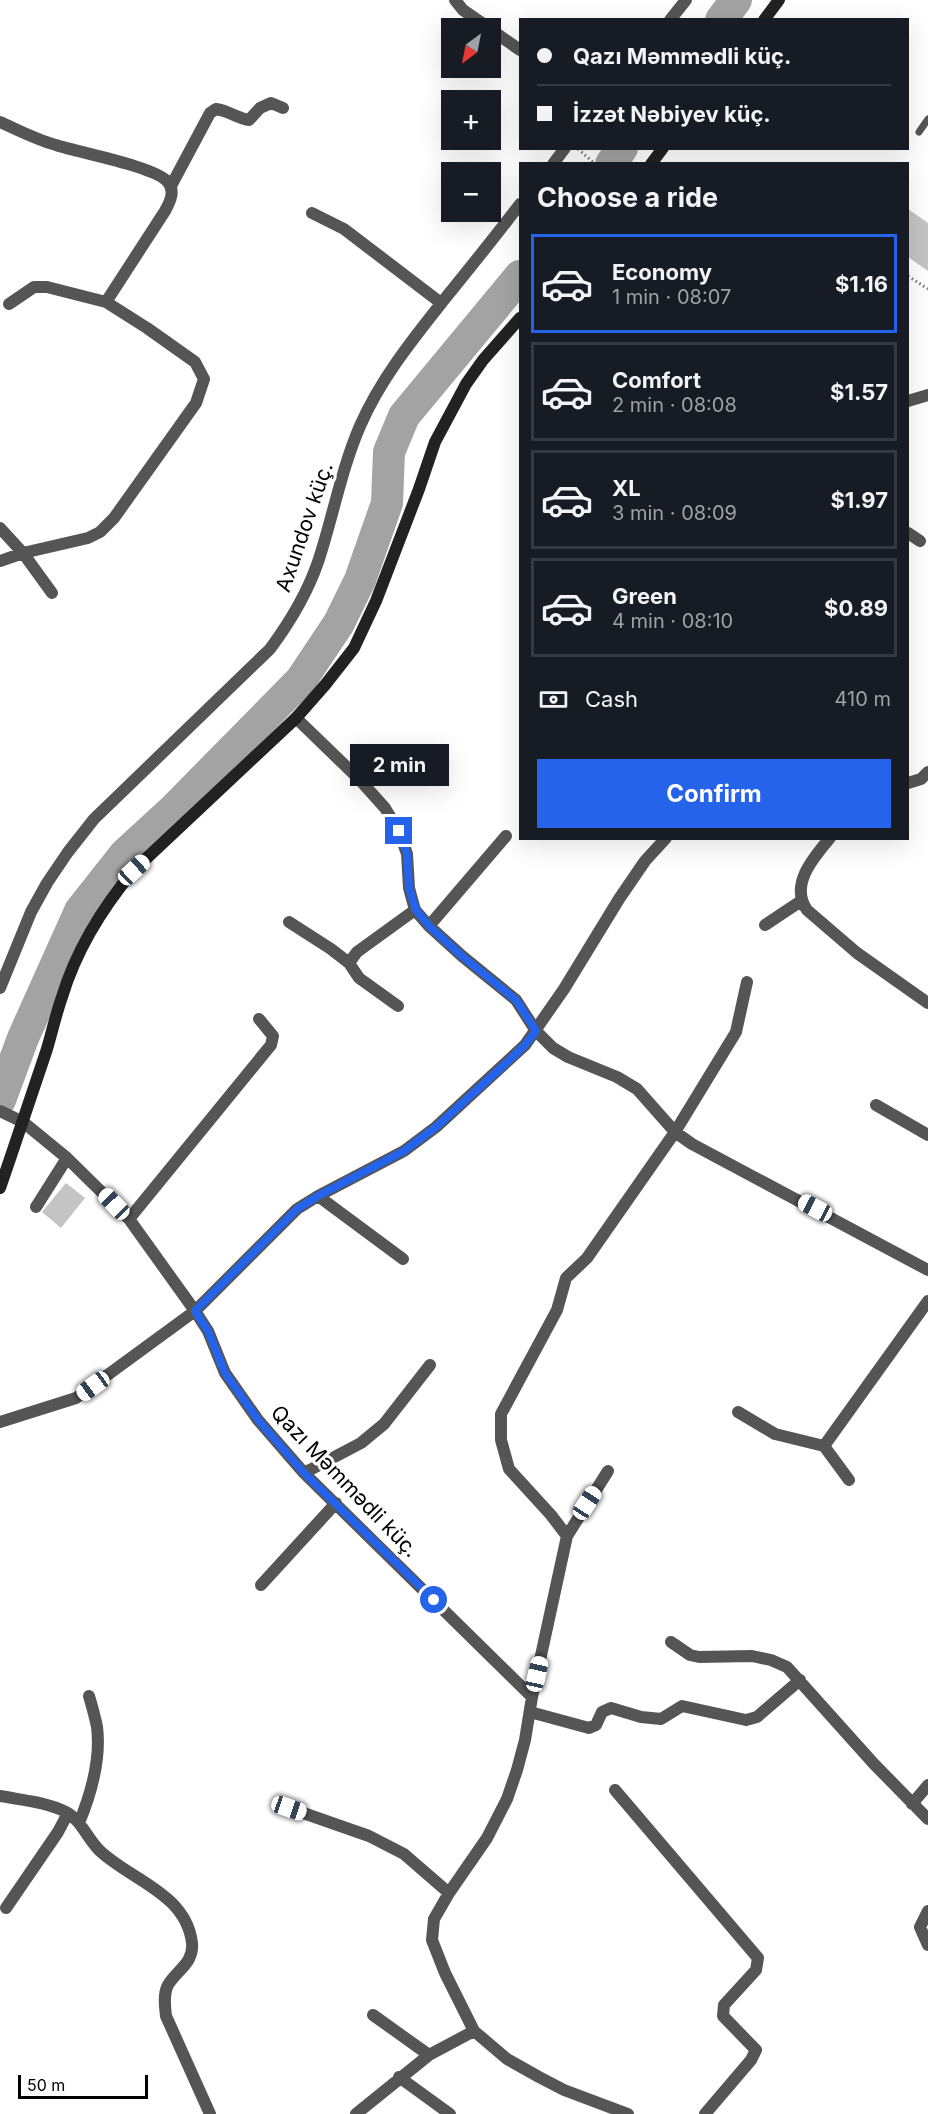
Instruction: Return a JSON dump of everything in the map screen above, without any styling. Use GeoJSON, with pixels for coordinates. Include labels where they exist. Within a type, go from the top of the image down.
{"type":"FeatureCollection","features":[{"type":"Feature","properties":{"kind":"street"},"geometry":{"type":"LineString","coordinates":[[455,0],[463,10],[474,18]]}},
{"type":"Feature","properties":{"kind":"street"},"geometry":{"type":"LineString","coordinates":[[672,18],[686,0]]}},
{"type":"Feature","properties":{"kind":"street"},"geometry":{"type":"LineString","coordinates":[[766,18],[779,0]]}},
{"type":"Feature","properties":{"kind":"street"},"geometry":{"type":"LineString","coordinates":[[501,37],[519,49]]}},
{"type":"Feature","properties":{"kind":"street"},"geometry":{"type":"LineString","coordinates":[[106,302],[165,211],[172,196],[171,186],[210,113],[216,109],[229,111],[242,119],[249,120],[260,108],[271,104],[283,108]]}},
{"type":"Feature","properties":{"kind":"street"},"geometry":{"type":"LineString","coordinates":[[0,122],[54,145],[139,168],[166,180],[171,186]]}},
{"type":"Feature","properties":{"kind":"street","name":"Axundov küç."},"geometry":{"type":"LineString","coordinates":[[0,988],[31,912],[47,883],[94,819],[270,649],[290,622],[318,562],[343,474],[360,426],[376,393],[418,333],[519,205]]}},
{"type":"Feature","properties":{"kind":"street"},"geometry":{"type":"LineString","coordinates":[[312,213],[344,229],[441,303]]}},
{"type":"Feature","properties":{"kind":"street"},"geometry":{"type":"LineString","coordinates":[[0,561],[23,553],[88,538],[100,532],[114,518],[196,403],[204,380],[195,362],[106,302],[47,286],[34,287],[9,304]]}},
{"type":"Feature","properties":{"kind":"street"},"geometry":{"type":"LineString","coordinates":[[0,1188],[50,1040],[62,995],[79,954],[118,890],[134,870],[296,718],[354,648],[376,601],[435,442],[466,384],[483,360],[519,319]]}},
{"type":"Feature","properties":{"kind":"street"},"geometry":{"type":"LineString","coordinates":[[909,401],[928,395]]}},
{"type":"Feature","properties":{"kind":"street"},"geometry":{"type":"LineString","coordinates":[[0,528],[23,553],[52,593]]}},
{"type":"Feature","properties":{"kind":"street"},"geometry":{"type":"LineString","coordinates":[[909,533],[920,541]]}},
{"type":"Feature","properties":{"kind":"street"},"geometry":{"type":"LineString","coordinates":[[296,718],[359,778],[385,808],[399,831],[407,854],[409,888],[416,910],[429,926],[462,956],[516,1000],[536,1031],[553,1048],[568,1057],[617,1077],[637,1089],[675,1132],[692,1144],[928,1270]]}},
{"type":"Feature","properties":{"kind":"street"},"geometry":{"type":"LineString","coordinates":[[909,783],[921,779],[928,772]]}},
{"type":"Feature","properties":{"kind":"street"},"geometry":{"type":"LineString","coordinates":[[429,926],[506,836]]}},
{"type":"Feature","properties":{"kind":"street"},"geometry":{"type":"LineString","coordinates":[[0,1422],[76,1398],[195,1311],[297,1209],[404,1151],[436,1127],[525,1045],[564,989],[632,880],[664,840]]}},
{"type":"Feature","properties":{"kind":"street"},"geometry":{"type":"LineString","coordinates":[[828,840],[802,878],[801,901],[807,910],[857,953],[928,1004]]}},
{"type":"Feature","properties":{"kind":"street"},"geometry":{"type":"LineString","coordinates":[[765,925],[801,901]]}},
{"type":"Feature","properties":{"kind":"street"},"geometry":{"type":"LineString","coordinates":[[349,963],[357,952],[416,910]]}},
{"type":"Feature","properties":{"kind":"street"},"geometry":{"type":"LineString","coordinates":[[289,922],[331,949],[349,963],[359,978],[398,1006]]}},
{"type":"Feature","properties":{"kind":"street"},"geometry":{"type":"LineString","coordinates":[[567,1536],[509,1469],[501,1440],[501,1414],[557,1310],[566,1278],[587,1258],[675,1132],[736,1032],[747,982]]}},
{"type":"Feature","properties":{"kind":"street"},"geometry":{"type":"LineString","coordinates":[[129,1219],[271,1045],[273,1036],[259,1019]]}},
{"type":"Feature","properties":{"kind":"street"},"geometry":{"type":"LineString","coordinates":[[876,1105],[928,1135]]}},
{"type":"Feature","properties":{"kind":"street","name":"Qazı Məmmədli küç."},"geometry":{"type":"LineString","coordinates":[[5,1113],[22,1122],[67,1158],[129,1219],[208,1331],[225,1373],[258,1420],[304,1473],[532,1697]]}},
{"type":"Feature","properties":{"kind":"street"},"geometry":{"type":"LineString","coordinates":[[36,1207],[67,1158]]}},
{"type":"Feature","properties":{"kind":"street"},"geometry":{"type":"LineString","coordinates":[[318,1196],[403,1259]]}},
{"type":"Feature","properties":{"kind":"street"},"geometry":{"type":"LineString","coordinates":[[824,1446],[928,1301]]}},
{"type":"Feature","properties":{"kind":"street"},"geometry":{"type":"LineString","coordinates":[[304,1473],[361,1443],[384,1424],[430,1365]]}},
{"type":"Feature","properties":{"kind":"street"},"geometry":{"type":"LineString","coordinates":[[738,1412],[775,1434],[824,1446],[849,1480]]}},
{"type":"Feature","properties":{"kind":"street"},"geometry":{"type":"LineString","coordinates":[[608,1471],[567,1536],[517,1770],[507,1799],[487,1838],[434,1919],[432,1940],[474,2031],[507,2059],[539,2077],[564,2090],[628,2114]]}},
{"type":"Feature","properties":{"kind":"street"},"geometry":{"type":"LineString","coordinates":[[261,1585],[336,1503]]}},
{"type":"Feature","properties":{"kind":"street"},"geometry":{"type":"LineString","coordinates":[[670,1642],[690,1655],[699,1657],[752,1656],[771,1660],[787,1667],[874,1764],[928,1819]]}},
{"type":"Feature","properties":{"kind":"street"},"geometry":{"type":"LineString","coordinates":[[530,1712],[589,1728],[596,1725],[602,1712],[611,1708],[641,1717],[661,1719],[682,1706],[746,1720],[757,1717],[800,1680]]}},
{"type":"Feature","properties":{"kind":"street"},"geometry":{"type":"LineString","coordinates":[[79,1823],[87,1804],[97,1755],[97,1728],[89,1696]]}},
{"type":"Feature","properties":{"kind":"street"},"geometry":{"type":"LineString","coordinates":[[912,1804],[928,1785]]}},
{"type":"Feature","properties":{"kind":"street"},"geometry":{"type":"LineString","coordinates":[[615,1790],[758,1958],[756,1971],[724,2005],[723,2016],[756,2050],[751,2060],[705,2114]]}},
{"type":"Feature","properties":{"kind":"street"},"geometry":{"type":"LineString","coordinates":[[0,1796],[51,1806],[68,1813],[79,1823],[88,1838],[100,1851],[166,1897],[179,1910],[189,1930],[192,1957],[167,1986],[166,2016],[210,2114]]}},
{"type":"Feature","properties":{"kind":"street"},"geometry":{"type":"LineString","coordinates":[[289,1808],[369,1836],[404,1854],[449,1893]]}},
{"type":"Feature","properties":{"kind":"street"},"geometry":{"type":"LineString","coordinates":[[6,1908],[58,1832],[68,1813]]}},
{"type":"Feature","properties":{"kind":"street"},"geometry":{"type":"LineString","coordinates":[[928,1911],[920,1927],[928,1945]]}},
{"type":"Feature","properties":{"kind":"street"},"geometry":{"type":"LineString","coordinates":[[372,2015],[429,2055]]}},
{"type":"Feature","properties":{"kind":"street"},"geometry":{"type":"LineString","coordinates":[[356,2114],[429,2055],[474,2031]]}},
{"type":"Feature","properties":{"kind":"street"},"geometry":{"type":"LineString","coordinates":[[399,2077],[450,2114]]}},
{"type":"Feature","properties":{"kind":"lane"},"geometry":{"type":"LineString","coordinates":[[919,132],[928,119]]}},
{"type":"Feature","properties":{"kind":"path"},"geometry":{"type":"LineString","coordinates":[[580,150],[593,162]]}},
{"type":"Feature","properties":{"kind":"path"},"geometry":{"type":"LineString","coordinates":[[909,277],[928,289]]}},
{"type":"Feature","properties":{"kind":"building"},"geometry":{"type":"Polygon","coordinates":[[[909,210],[928,223],[928,271],[909,258],[909,210]]]}},
{"type":"Feature","properties":{"kind":"building"},"geometry":{"type":"Polygon","coordinates":[[[66,1183],[85,1198],[61,1228],[42,1212],[66,1183]]]}},
{"type":"Feature","properties":{"kind":"waterway"},"geometry":{"type":"LineString","coordinates":[[722,18],[736,0]]}},
{"type":"Feature","properties":{"kind":"waterway"},"geometry":{"type":"LineString","coordinates":[[612,162],[621,150]]}},
{"type":"Feature","properties":{"kind":"waterway"},"geometry":{"type":"LineString","coordinates":[[0,1100],[23,1038],[80,911],[125,854],[174,809],[301,680],[339,623],[360,580],[387,503],[389,452],[404,416],[519,277]]}},
{"type":"Feature","properties":{"kind":"route"},"geometry":{"type":"LineString","coordinates":[[399,831],[407,854],[409,888],[416,910],[429,926],[462,956],[516,1000],[536,1031],[525,1045],[436,1127],[404,1151],[297,1209],[195,1311],[208,1331],[225,1373],[258,1420],[304,1473],[434,1600]]}}]}
